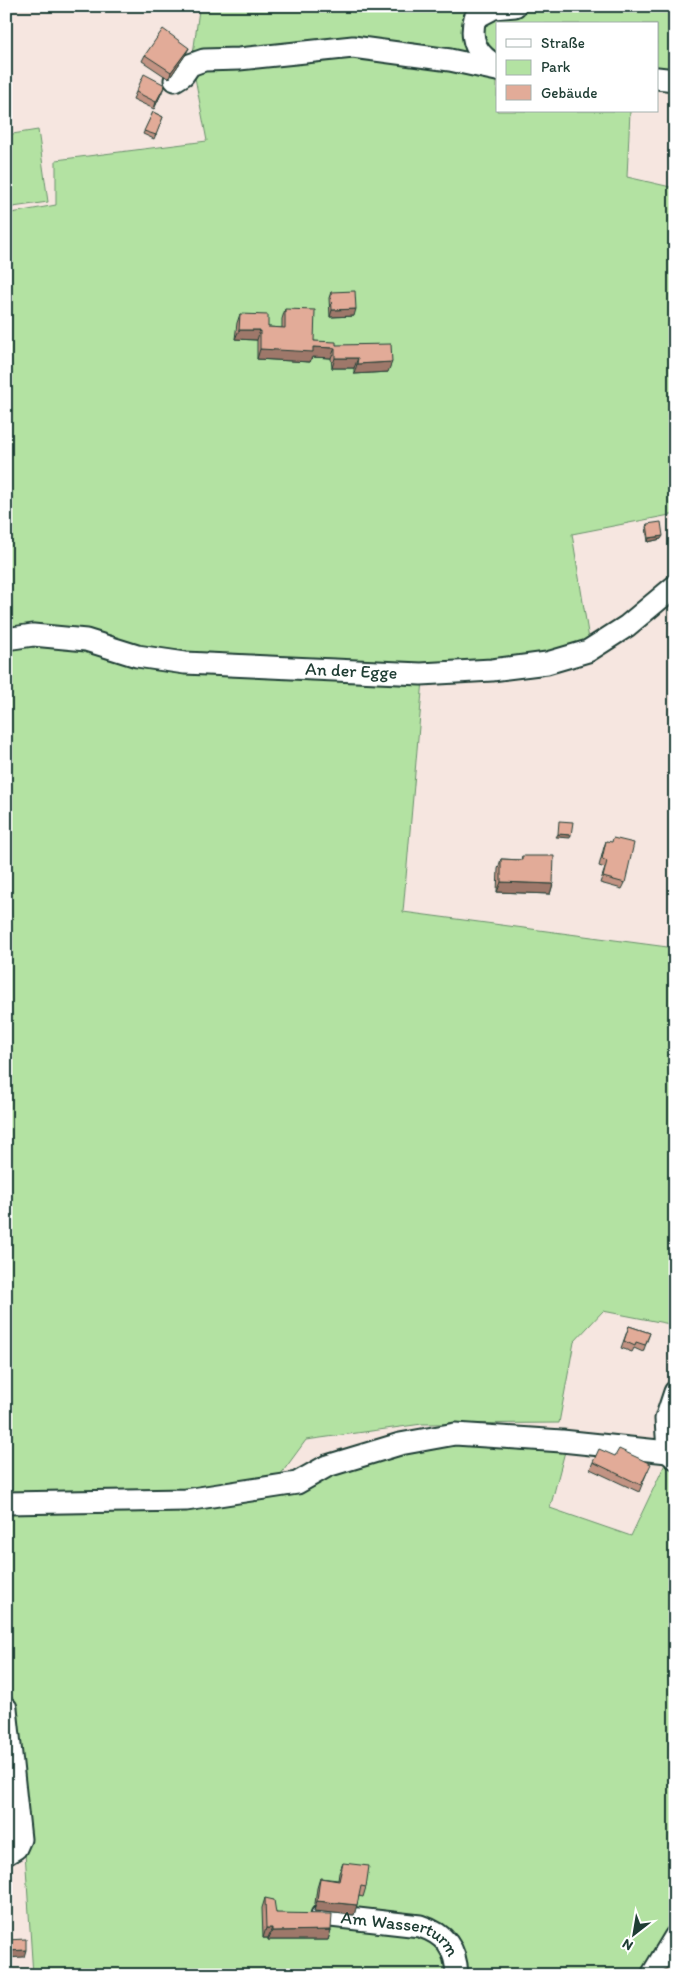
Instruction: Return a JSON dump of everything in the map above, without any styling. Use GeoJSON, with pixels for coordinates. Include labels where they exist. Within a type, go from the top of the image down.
{"type":"FeatureCollection","features":[{"type":"Feature","properties":{"kind":"street"},"geometry":{"type":"LineString","coordinates":[[496,67],[478,50],[472,39],[475,18],[494,8],[515,6]]}},
{"type":"Feature","properties":{"kind":"street"},"geometry":{"type":"LineString","coordinates":[[175,80],[183,75],[190,65],[204,60],[239,59],[353,47],[496,68]]}},
{"type":"Feature","properties":{"kind":"street"},"geometry":{"type":"LineString","coordinates":[[658,78],[675,80]]}},
{"type":"Feature","properties":{"kind":"street","name":"An der Egge"},"geometry":{"type":"LineString","coordinates":[[6,639],[33,635],[86,640],[137,656],[185,663],[421,674],[492,670],[546,663],[588,652],[627,626],[675,586]]}},
{"type":"Feature","properties":{"kind":"street"},"geometry":{"type":"LineString","coordinates":[[6,1504],[186,1500],[297,1483],[327,1466],[400,1444],[456,1434],[562,1441],[671,1454],[666,1419],[675,1392]]}},
{"type":"Feature","properties":{"kind":"street"},"geometry":{"type":"LineString","coordinates":[[6,1708],[20,1839],[16,1848],[6,1854]]}},
{"type":"Feature","properties":{"kind":"street","name":"Am Wasserturm"},"geometry":{"type":"LineString","coordinates":[[322,1916],[429,1928],[447,1940],[456,1961],[457,1975]]}},
{"type":"Feature","properties":{"kind":"street"},"geometry":{"type":"LineString","coordinates":[[652,1975],[675,1937]]}},
{"type":"Feature","properties":{"kind":"green space"},"geometry":{"type":"Polygon","coordinates":[[[194,6],[601,6],[675,13],[675,75],[658,84],[658,22],[496,22],[496,72],[406,49],[193,54],[199,10],[194,6]]]}},
{"type":"Feature","properties":{"kind":"green space"},"geometry":{"type":"Polygon","coordinates":[[[341,52],[496,74],[496,112],[630,112],[627,177],[675,188],[675,514],[572,534],[592,658],[424,670],[185,660],[6,634],[6,214],[56,205],[56,160],[207,141],[193,67],[341,52]]]}},
{"type":"Feature","properties":{"kind":"green space"},"geometry":{"type":"Polygon","coordinates":[[[38,130],[48,202],[6,208],[6,135],[38,130]]]}},
{"type":"Feature","properties":{"kind":"green space"},"geometry":{"type":"Polygon","coordinates":[[[13,642],[423,680],[403,912],[675,948],[675,1325],[603,1311],[574,1342],[559,1423],[422,1424],[306,1440],[267,1493],[417,1444],[567,1444],[550,1508],[631,1536],[666,1462],[675,1471],[675,1925],[645,1975],[33,1975],[25,1852],[6,1852],[6,644],[13,642]]]}},
{"type":"Feature","properties":{"kind":"building"},"geometry":{"type":"Polygon","coordinates":[[[163,29],[189,48],[171,72],[145,55],[163,29]]]}},
{"type":"Feature","properties":{"kind":"building"},"geometry":{"type":"Polygon","coordinates":[[[144,74],[165,85],[156,102],[136,92],[144,74]]]}},
{"type":"Feature","properties":{"kind":"building"},"geometry":{"type":"Polygon","coordinates":[[[153,112],[163,117],[156,135],[144,131],[153,112]]]}},
{"type":"Feature","properties":{"kind":"building"},"geometry":{"type":"Polygon","coordinates":[[[355,291],[356,309],[332,310],[331,292],[355,291]]]}},
{"type":"Feature","properties":{"kind":"building"},"geometry":{"type":"Polygon","coordinates":[[[285,309],[315,310],[314,341],[336,342],[336,345],[391,344],[392,362],[357,364],[358,358],[335,358],[335,348],[313,347],[313,352],[260,349],[260,330],[239,330],[240,314],[268,315],[268,327],[285,328],[285,309]]]}},
{"type":"Feature","properties":{"kind":"building"},"geometry":{"type":"Polygon","coordinates":[[[661,522],[663,536],[649,538],[647,524],[661,522]]]}},
{"type":"Feature","properties":{"kind":"building"},"geometry":{"type":"Polygon","coordinates":[[[559,821],[573,822],[571,835],[558,834],[559,821]]]}},
{"type":"Feature","properties":{"kind":"building"},"geometry":{"type":"Polygon","coordinates":[[[613,838],[634,843],[625,883],[603,877],[607,861],[602,859],[606,841],[612,842],[613,838]]]}},
{"type":"Feature","properties":{"kind":"building"},"geometry":{"type":"Polygon","coordinates":[[[522,856],[554,856],[553,884],[501,882],[501,859],[522,860],[522,856]]]}},
{"type":"Feature","properties":{"kind":"building"},"geometry":{"type":"Polygon","coordinates":[[[629,1326],[650,1333],[645,1345],[636,1342],[635,1346],[624,1341],[629,1326]]]}},
{"type":"Feature","properties":{"kind":"building"},"geometry":{"type":"Polygon","coordinates":[[[599,1449],[615,1456],[619,1449],[651,1464],[641,1485],[593,1462],[599,1449]]]}},
{"type":"Feature","properties":{"kind":"building"},"geometry":{"type":"Polygon","coordinates":[[[343,1863],[369,1866],[366,1887],[361,1886],[357,1905],[317,1901],[320,1878],[339,1881],[343,1863]]]}},
{"type":"Feature","properties":{"kind":"building"},"geometry":{"type":"Polygon","coordinates":[[[265,1898],[274,1900],[276,1913],[332,1914],[331,1930],[272,1931],[272,1928],[266,1928],[265,1898]]]}},
{"type":"Feature","properties":{"kind":"building"},"geometry":{"type":"Polygon","coordinates":[[[26,1939],[26,1950],[6,1951],[6,1940],[26,1939]]]}},
{"type":"Feature","properties":{"kind":"building"},"geometry":{"type":"Polygon","coordinates":[[[668,1967],[675,1975],[659,1975],[668,1967]]]}}]}
